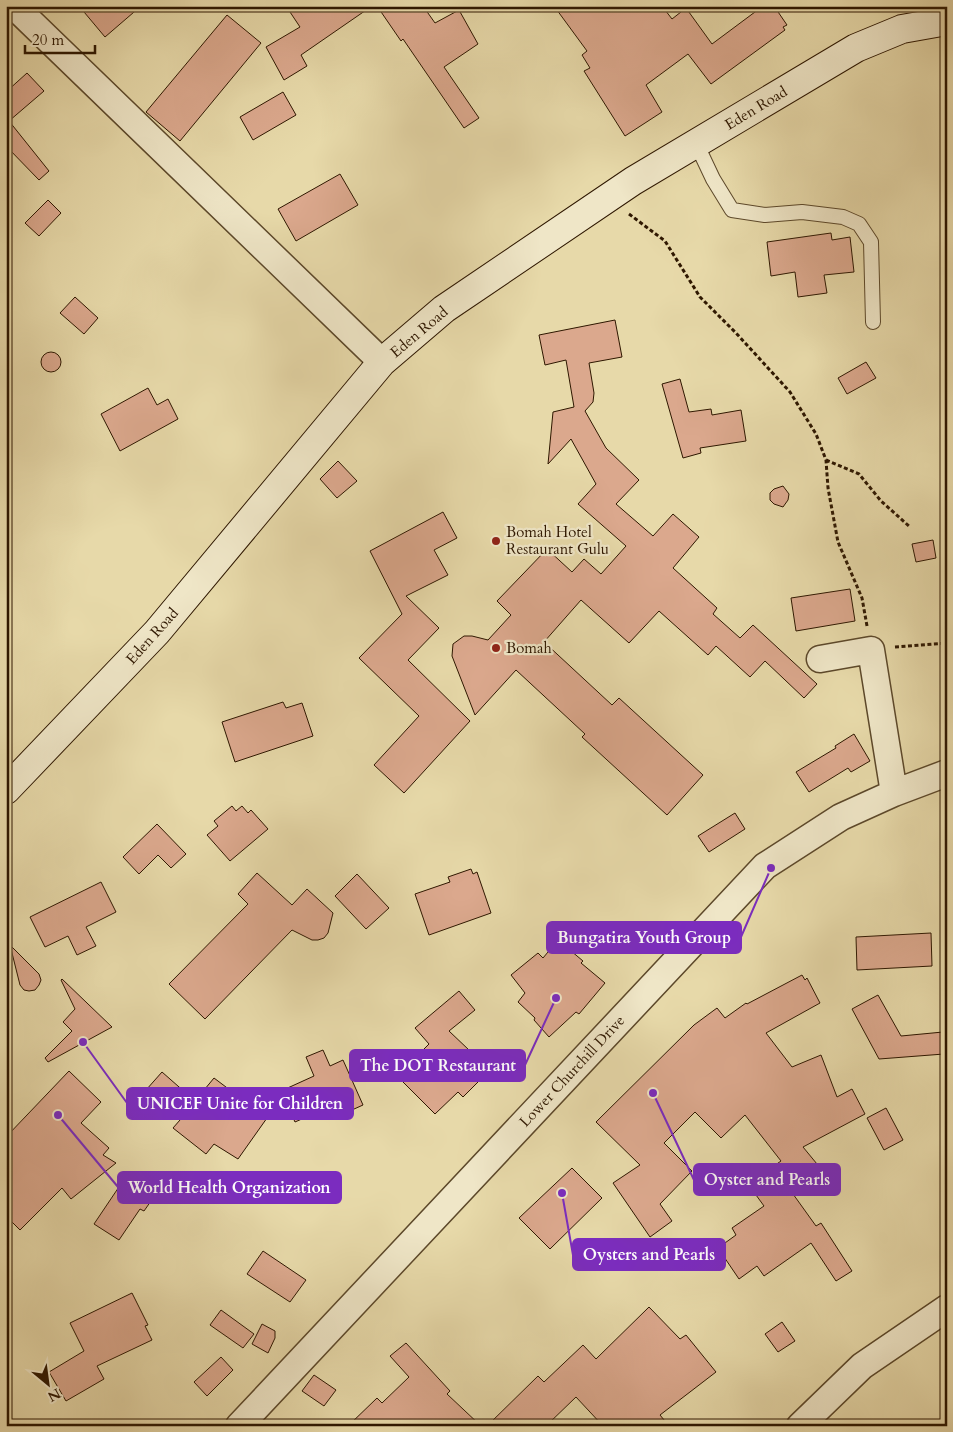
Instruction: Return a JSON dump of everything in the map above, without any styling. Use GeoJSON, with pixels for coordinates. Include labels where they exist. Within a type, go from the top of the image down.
{"type":"FeatureCollection","features":[{"type":"Feature","properties":{"kind":"street"},"geometry":{"type":"LineString","coordinates":[[14,6],[382,362]]}},
{"type":"Feature","properties":{"kind":"street","name":"Eden Road"},"geometry":{"type":"LineString","coordinates":[[6,790],[157,632],[382,362],[444,309],[608,198],[696,143],[856,48],[902,29],[947,21]]}},
{"type":"Feature","properties":{"kind":"street"},"geometry":{"type":"LineString","coordinates":[[820,659],[871,650],[894,793]]}},
{"type":"Feature","properties":{"kind":"street","name":"Lower Churchill Drive"},"geometry":{"type":"LineString","coordinates":[[239,1426],[765,866],[841,817],[894,793],[947,773]]}},
{"type":"Feature","properties":{"kind":"street"},"geometry":{"type":"LineString","coordinates":[[800,1426],[862,1366],[947,1308]]}},
{"type":"Feature","properties":{"kind":"lane"},"geometry":{"type":"LineString","coordinates":[[696,143],[713,179],[732,210],[765,215],[802,212],[843,217],[860,224],[871,242],[873,322]]}},
{"type":"Feature","properties":{"kind":"path"},"geometry":{"type":"LineString","coordinates":[[608,198],[665,241],[700,297],[790,392],[816,434],[826,460],[828,488],[838,542],[862,598],[871,650],[947,643]]}},
{"type":"Feature","properties":{"kind":"path"},"geometry":{"type":"LineString","coordinates":[[826,460],[858,474],[881,501],[910,527]]}},
{"type":"Feature","properties":{"kind":"building"},"geometry":{"type":"Polygon","coordinates":[[[79,6],[141,6],[105,37],[79,6]]]}},
{"type":"Feature","properties":{"kind":"building"},"geometry":{"type":"Polygon","coordinates":[[[286,6],[372,6],[301,55],[307,66],[284,80],[266,47],[300,27],[286,6]]]}},
{"type":"Feature","properties":{"kind":"building"},"geometry":{"type":"Polygon","coordinates":[[[377,6],[423,6],[435,23],[459,10],[478,44],[444,67],[479,118],[464,128],[403,39],[401,41],[377,6]]]}},
{"type":"Feature","properties":{"kind":"building"},"geometry":{"type":"Polygon","coordinates":[[[554,6],[662,6],[672,19],[686,8],[712,44],[763,6],[774,6],[787,25],[783,27],[785,30],[711,84],[688,54],[646,85],[662,112],[625,136],[584,71],[590,68],[582,55],[587,51],[554,6]]]}},
{"type":"Feature","properties":{"kind":"building"},"geometry":{"type":"Polygon","coordinates":[[[227,15],[261,43],[180,141],[146,112],[227,15]]]}},
{"type":"Feature","properties":{"kind":"building"},"geometry":{"type":"Polygon","coordinates":[[[27,73],[44,91],[9,121],[49,171],[39,180],[6,146],[6,92],[27,73]]]}},
{"type":"Feature","properties":{"kind":"building"},"geometry":{"type":"Polygon","coordinates":[[[283,92],[296,115],[253,140],[240,117],[283,92]]]}},
{"type":"Feature","properties":{"kind":"building"},"geometry":{"type":"Polygon","coordinates":[[[340,174],[358,205],[296,241],[278,209],[340,174]]]}},
{"type":"Feature","properties":{"kind":"building"},"geometry":{"type":"Polygon","coordinates":[[[48,200],[61,213],[39,236],[25,223],[48,200]]]}},
{"type":"Feature","properties":{"kind":"building"},"geometry":{"type":"Polygon","coordinates":[[[831,233],[832,240],[850,237],[854,272],[824,275],[827,293],[798,297],[795,272],[771,276],[767,242],[831,233]]]}},
{"type":"Feature","properties":{"kind":"building"},"geometry":{"type":"Polygon","coordinates":[[[75,297],[98,318],[84,334],[60,313],[75,297]]]}},
{"type":"Feature","properties":{"kind":"building"},"geometry":{"type":"Polygon","coordinates":[[[615,320],[622,357],[589,363],[594,393],[593,402],[585,411],[606,448],[639,480],[616,504],[653,536],[673,514],[699,537],[673,568],[717,608],[713,614],[740,638],[753,625],[817,684],[804,698],[765,661],[750,677],[716,646],[708,655],[659,611],[629,643],[581,600],[544,642],[612,705],[619,698],[703,775],[667,815],[582,737],[585,734],[516,670],[475,715],[452,656],[453,644],[464,636],[488,640],[511,615],[497,601],[547,549],[572,572],[584,559],[601,574],[626,546],[578,504],[596,484],[571,439],[548,464],[553,412],[574,407],[566,360],[545,365],[539,335],[615,320]]]}},
{"type":"Feature","properties":{"kind":"building"},"geometry":{"type":"Polygon","coordinates":[[[47,352],[55,352],[61,358],[61,366],[55,372],[47,372],[41,366],[41,358],[47,352]]]}},
{"type":"Feature","properties":{"kind":"building"},"geometry":{"type":"Polygon","coordinates":[[[866,362],[876,378],[847,394],[838,378],[866,362]]]}},
{"type":"Feature","properties":{"kind":"building"},"geometry":{"type":"Polygon","coordinates":[[[680,379],[689,412],[711,409],[712,415],[741,410],[746,441],[700,448],[701,453],[683,458],[662,384],[680,379]]]}},
{"type":"Feature","properties":{"kind":"building"},"geometry":{"type":"Polygon","coordinates":[[[148,388],[157,405],[168,399],[178,419],[120,451],[101,414],[148,388]]]}},
{"type":"Feature","properties":{"kind":"building"},"geometry":{"type":"Polygon","coordinates":[[[338,461],[357,481],[337,498],[320,479],[338,461]]]}},
{"type":"Feature","properties":{"kind":"building"},"geometry":{"type":"Polygon","coordinates":[[[783,486],[789,494],[788,500],[783,507],[774,504],[770,500],[770,493],[774,489],[783,486]]]}},
{"type":"Feature","properties":{"kind":"building"},"geometry":{"type":"Polygon","coordinates":[[[443,512],[457,538],[434,550],[448,575],[406,596],[439,628],[408,660],[470,721],[404,793],[374,765],[419,716],[359,658],[402,614],[370,551],[443,512]]]}},
{"type":"Feature","properties":{"kind":"building"},"geometry":{"type":"Polygon","coordinates":[[[933,540],[936,558],[916,562],[912,544],[933,540]]]}},
{"type":"Feature","properties":{"kind":"building"},"geometry":{"type":"Polygon","coordinates":[[[850,589],[855,621],[796,631],[791,598],[850,589]]]}},
{"type":"Feature","properties":{"kind":"building"},"geometry":{"type":"Polygon","coordinates":[[[283,702],[286,708],[302,703],[313,736],[235,762],[222,722],[283,702]]]}},
{"type":"Feature","properties":{"kind":"building"},"geometry":{"type":"Polygon","coordinates":[[[854,734],[870,761],[851,772],[848,768],[809,792],[796,772],[836,748],[835,746],[854,734]]]}},
{"type":"Feature","properties":{"kind":"building"},"geometry":{"type":"Polygon","coordinates":[[[232,806],[236,811],[242,806],[248,813],[251,810],[268,829],[230,861],[207,835],[218,826],[214,821],[232,806]]]}},
{"type":"Feature","properties":{"kind":"building"},"geometry":{"type":"Polygon","coordinates":[[[735,813],[745,829],[709,852],[698,836],[735,813]]]}},
{"type":"Feature","properties":{"kind":"building"},"geometry":{"type":"Polygon","coordinates":[[[157,824],[186,854],[171,868],[158,855],[139,874],[123,857],[157,824]]]}},
{"type":"Feature","properties":{"kind":"building"},"geometry":{"type":"Polygon","coordinates":[[[471,869],[473,874],[477,872],[491,913],[429,935],[415,894],[450,882],[448,877],[471,869]]]}},
{"type":"Feature","properties":{"kind":"building"},"geometry":{"type":"Polygon","coordinates":[[[257,873],[292,905],[307,889],[333,913],[328,933],[324,938],[312,940],[292,930],[205,1019],[169,984],[248,904],[238,894],[257,873]]]}},
{"type":"Feature","properties":{"kind":"building"},"geometry":{"type":"Polygon","coordinates":[[[357,874],[389,908],[366,929],[335,896],[357,874]]]}},
{"type":"Feature","properties":{"kind":"building"},"geometry":{"type":"Polygon","coordinates":[[[101,882],[116,912],[86,927],[96,946],[77,955],[68,936],[45,947],[30,917],[101,882]]]}},
{"type":"Feature","properties":{"kind":"building"},"geometry":{"type":"Polygon","coordinates":[[[931,933],[932,966],[857,970],[856,937],[931,933]]]}},
{"type":"Feature","properties":{"kind":"building"},"geometry":{"type":"Polygon","coordinates":[[[558,940],[605,983],[579,1014],[576,1012],[549,1037],[534,1020],[535,1018],[518,1002],[525,993],[511,975],[538,953],[543,958],[558,940]]]}},
{"type":"Feature","properties":{"kind":"building"},"geometry":{"type":"Polygon","coordinates":[[[10,945],[39,974],[41,980],[35,990],[24,990],[20,985],[10,945]]]}},
{"type":"Feature","properties":{"kind":"building"},"geometry":{"type":"Polygon","coordinates":[[[802,975],[805,980],[807,978],[820,1003],[766,1033],[792,1067],[821,1055],[837,1097],[852,1089],[865,1114],[803,1147],[817,1164],[788,1187],[816,1226],[821,1223],[852,1271],[836,1281],[811,1243],[764,1276],[757,1266],[739,1279],[718,1248],[736,1235],[732,1228],[764,1206],[748,1184],[781,1161],[745,1115],[721,1138],[695,1112],[664,1143],[692,1171],[660,1204],[672,1221],[650,1237],[613,1183],[640,1165],[596,1122],[694,1025],[717,1008],[725,1018],[746,1003],[802,975]]]}},
{"type":"Feature","properties":{"kind":"building"},"geometry":{"type":"Polygon","coordinates":[[[62,979],[112,1027],[48,1062],[45,1058],[72,1031],[63,1022],[75,1009],[62,979]]]}},
{"type":"Feature","properties":{"kind":"building"},"geometry":{"type":"Polygon","coordinates":[[[459,991],[475,1010],[449,1031],[490,1070],[463,1097],[458,1092],[435,1114],[397,1076],[429,1044],[415,1028],[459,991]]]}},
{"type":"Feature","properties":{"kind":"building"},"geometry":{"type":"Polygon","coordinates":[[[878,995],[901,1036],[943,1032],[944,1054],[879,1059],[852,1009],[878,995]]]}},
{"type":"Feature","properties":{"kind":"building"},"geometry":{"type":"Polygon","coordinates":[[[323,1050],[330,1066],[343,1060],[363,1105],[343,1114],[338,1103],[295,1122],[281,1091],[314,1076],[306,1057],[323,1050]]]}},
{"type":"Feature","properties":{"kind":"building"},"geometry":{"type":"Polygon","coordinates":[[[69,1071],[101,1102],[81,1123],[109,1148],[103,1155],[116,1163],[71,1199],[62,1188],[20,1230],[6,1216],[6,1137],[69,1071]]]}},
{"type":"Feature","properties":{"kind":"building"},"geometry":{"type":"Polygon","coordinates":[[[162,1072],[195,1101],[214,1078],[267,1118],[238,1159],[214,1144],[206,1154],[173,1128],[180,1120],[146,1090],[162,1072]]]}},
{"type":"Feature","properties":{"kind":"building"},"geometry":{"type":"Polygon","coordinates":[[[886,1108],[903,1140],[884,1150],[867,1118],[886,1108]]]}},
{"type":"Feature","properties":{"kind":"building"},"geometry":{"type":"Polygon","coordinates":[[[572,1168],[602,1198],[550,1249],[519,1218],[572,1168]]]}},
{"type":"Feature","properties":{"kind":"building"},"geometry":{"type":"Polygon","coordinates":[[[129,1172],[158,1191],[144,1211],[140,1209],[119,1240],[94,1224],[129,1172]]]}},
{"type":"Feature","properties":{"kind":"building"},"geometry":{"type":"Polygon","coordinates":[[[263,1251],[306,1280],[290,1302],[247,1274],[263,1251]]]}},
{"type":"Feature","properties":{"kind":"building"},"geometry":{"type":"Polygon","coordinates":[[[132,1293],[148,1325],[145,1326],[152,1340],[97,1366],[104,1379],[66,1401],[49,1372],[84,1351],[70,1323],[132,1293]]]}},
{"type":"Feature","properties":{"kind":"building"},"geometry":{"type":"Polygon","coordinates":[[[649,1307],[680,1339],[686,1335],[716,1372],[660,1415],[669,1426],[603,1426],[576,1397],[546,1426],[487,1426],[538,1376],[544,1382],[583,1345],[596,1359],[649,1307]]]}},
{"type":"Feature","properties":{"kind":"building"},"geometry":{"type":"Polygon","coordinates":[[[221,1310],[254,1334],[243,1348],[210,1325],[221,1310]]]}},
{"type":"Feature","properties":{"kind":"building"},"geometry":{"type":"Polygon","coordinates":[[[782,1322],[795,1341],[778,1352],[765,1334],[782,1322]]]}},
{"type":"Feature","properties":{"kind":"building"},"geometry":{"type":"Polygon","coordinates":[[[262,1324],[275,1331],[275,1338],[268,1353],[252,1344],[262,1324]]]}},
{"type":"Feature","properties":{"kind":"building"},"geometry":{"type":"Polygon","coordinates":[[[406,1343],[450,1391],[447,1394],[481,1426],[348,1426],[377,1398],[382,1403],[409,1377],[390,1356],[406,1343]]]}},
{"type":"Feature","properties":{"kind":"building"},"geometry":{"type":"Polygon","coordinates":[[[221,1357],[233,1370],[207,1396],[194,1382],[221,1357]]]}},
{"type":"Feature","properties":{"kind":"building"},"geometry":{"type":"Polygon","coordinates":[[[314,1375],[336,1390],[324,1406],[302,1391],[314,1375]]]}},
{"type":"Feature","properties":{"kind":"place","name":"Bomah Hotel Restaurant Gulu"},"geometry":{"type":"Point","coordinates":[496,541]}},
{"type":"Feature","properties":{"kind":"place","name":"Bomah"},"geometry":{"type":"Point","coordinates":[496,648]}},
{"type":"Feature","properties":{"kind":"place","name":"Bungatira Youth Group"},"geometry":{"type":"Point","coordinates":[771,868]}},
{"type":"Feature","properties":{"kind":"place","name":"The DOT Restaurant"},"geometry":{"type":"Point","coordinates":[556,998]}},
{"type":"Feature","properties":{"kind":"place","name":"UNICEF Unite for Children"},"geometry":{"type":"Point","coordinates":[83,1042]}},
{"type":"Feature","properties":{"kind":"place","name":"Oyster and Pearls"},"geometry":{"type":"Point","coordinates":[653,1093]}},
{"type":"Feature","properties":{"kind":"place","name":"World Health Organization"},"geometry":{"type":"Point","coordinates":[58,1115]}},
{"type":"Feature","properties":{"kind":"place","name":"Oysters and Pearls"},"geometry":{"type":"Point","coordinates":[562,1193]}}]}
